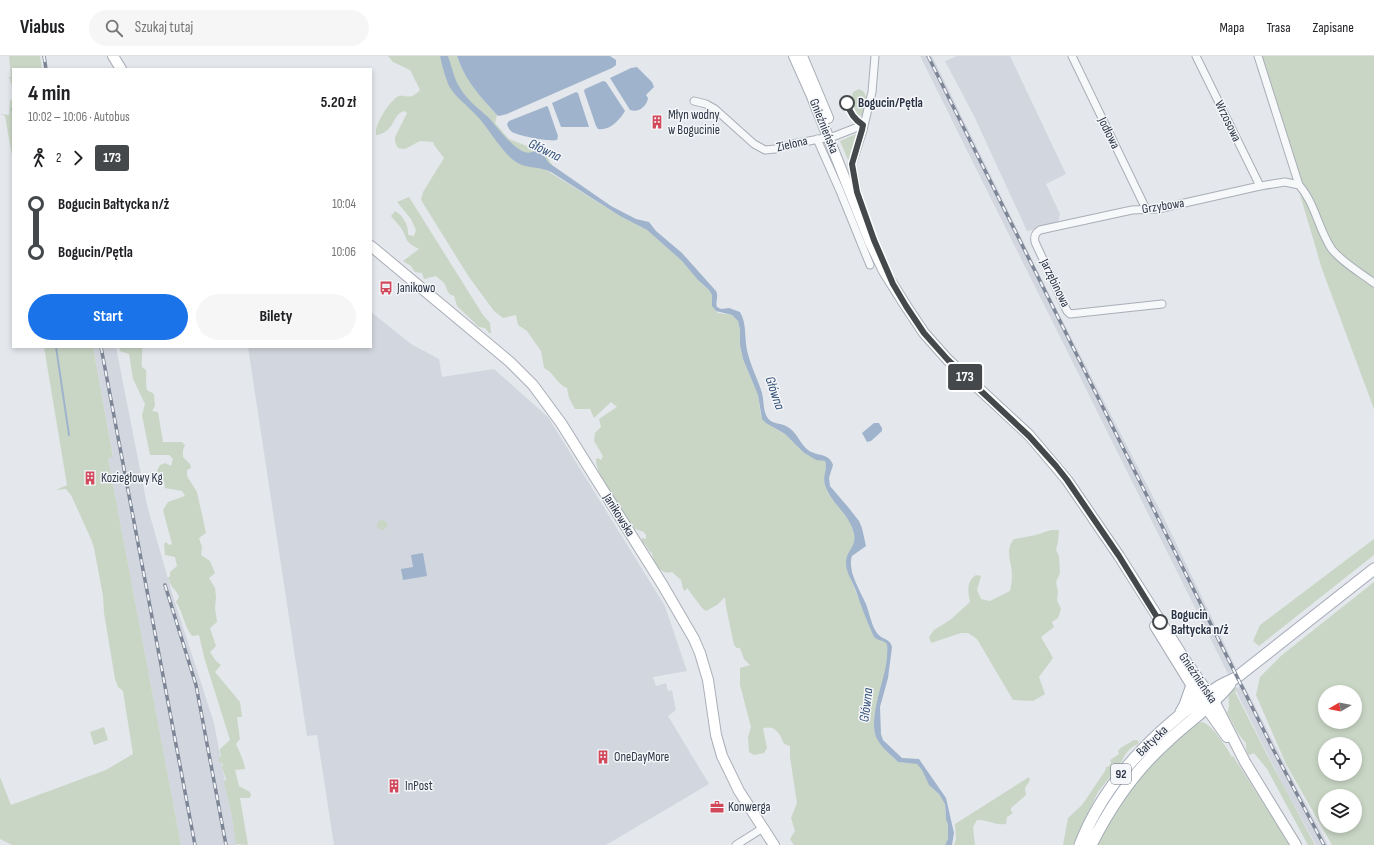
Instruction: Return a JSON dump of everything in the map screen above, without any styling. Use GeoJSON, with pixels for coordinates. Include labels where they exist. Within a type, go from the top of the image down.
{"type":"FeatureCollection","features":[{"type":"Feature","properties":{"kind":"main road"},"geometry":{"type":"LineString","coordinates":[[113,56],[120,68]]}},
{"type":"Feature","properties":{"kind":"main road","name":"Gnieźnieńska"},"geometry":{"type":"LineString","coordinates":[[794,56],[857,192],[874,240],[893,284]]}},
{"type":"Feature","properties":{"kind":"main road","name":"Gnieźnieńska"},"geometry":{"type":"LineString","coordinates":[[802,56],[817,89],[832,136],[870,242],[884,271],[915,319],[948,360],[1029,436],[1067,480],[1119,556],[1187,663],[1207,700],[1296,845]]}},
{"type":"Feature","properties":{"kind":"main road","name":"Janikowska"},"geometry":{"type":"LineString","coordinates":[[372,247],[510,362],[533,385],[561,423],[673,601],[694,639],[708,680],[716,735],[722,756],[740,791],[774,845]]}},
{"type":"Feature","properties":{"kind":"main road","name":"Gnieźnieńska"},"geometry":{"type":"LineString","coordinates":[[1105,537],[1126,579],[1192,686],[1207,700]]}},
{"type":"Feature","properties":{"kind":"main road","name":"Bałtycka"},"geometry":{"type":"LineString","coordinates":[[1080,845],[1096,812],[1118,778],[1149,743],[1178,716],[1223,693],[1234,679],[1374,569]]}},
{"type":"Feature","properties":{"kind":"main road"},"geometry":{"type":"LineString","coordinates":[[1178,716],[1185,705],[1192,686]]}},
{"type":"Feature","properties":{"kind":"main road","name":"Bałtycka"},"geometry":{"type":"LineString","coordinates":[[1091,845],[1109,812],[1131,780],[1207,700]]}},
{"type":"Feature","properties":{"kind":"street"},"geometry":{"type":"LineString","coordinates":[[857,192],[852,164],[872,92],[876,56]]}},
{"type":"Feature","properties":{"kind":"street","name":"Jodłowa"},"geometry":{"type":"LineString","coordinates":[[1072,56],[1146,209]]}},
{"type":"Feature","properties":{"kind":"street","name":"Wrzosowa"},"geometry":{"type":"LineString","coordinates":[[1196,56],[1260,186]]}},
{"type":"Feature","properties":{"kind":"street"},"geometry":{"type":"LineString","coordinates":[[1258,56],[1299,185],[1312,202],[1324,234],[1332,249],[1340,257],[1374,283]]}},
{"type":"Feature","properties":{"kind":"street","name":"Zielona"},"geometry":{"type":"LineString","coordinates":[[694,101],[706,104],[715,109],[749,140],[765,150],[832,136],[863,125]]}},
{"type":"Feature","properties":{"kind":"street"},"geometry":{"type":"LineString","coordinates":[[817,139],[840,190],[870,266]]}},
{"type":"Feature","properties":{"kind":"street","name":"Grzybowa"},"geometry":{"type":"LineString","coordinates":[[1036,233],[1040,230],[1132,210],[1158,209],[1260,186],[1285,182],[1299,185]]}},
{"type":"Feature","properties":{"kind":"street","name":"Jarzębinowa"},"geometry":{"type":"LineString","coordinates":[[1036,233],[1034,237],[1035,242],[1067,311],[1070,314],[1162,304]]}},
{"type":"Feature","properties":{"kind":"street"},"geometry":{"type":"LineString","coordinates":[[736,845],[764,828]]}},
{"type":"Feature","properties":{"kind":"shaded area"},"geometry":{"type":"Polygon","coordinates":[[[920,56],[932,56],[1052,300],[1163,516],[1236,668],[1228,674],[920,56]]]}},
{"type":"Feature","properties":{"kind":"shaded area"},"geometry":{"type":"Polygon","coordinates":[[[957,56],[1010,56],[1066,174],[1046,184],[1060,214],[1056,225],[1027,231],[975,118],[945,61],[957,56]]]}},
{"type":"Feature","properties":{"kind":"shaded area"},"geometry":{"type":"Polygon","coordinates":[[[372,313],[411,344],[439,359],[442,377],[494,369],[548,417],[665,606],[687,671],[653,677],[656,686],[666,683],[668,691],[672,690],[676,710],[668,716],[709,784],[606,845],[334,845],[317,735],[307,736],[248,348],[372,348],[372,313]]]}},
{"type":"Feature","properties":{"kind":"shaded area"},"geometry":{"type":"Polygon","coordinates":[[[93,348],[116,348],[147,505],[172,593],[214,723],[237,845],[181,845],[108,458],[113,456],[93,348]]]}},
{"type":"Feature","properties":{"kind":"shaded area"},"geometry":{"type":"Polygon","coordinates":[[[1244,685],[1318,826],[1318,833],[1322,833],[1328,845],[1316,845],[1284,787],[1236,691],[1236,688],[1244,685]]]}},
{"type":"Feature","properties":{"kind":"green space"},"geometry":{"type":"Polygon","coordinates":[[[9,56],[40,56],[42,68],[12,68],[12,85],[9,77],[11,77],[9,56]]]}},
{"type":"Feature","properties":{"kind":"green space"},"geometry":{"type":"Polygon","coordinates":[[[388,56],[457,56],[469,81],[497,115],[495,123],[509,139],[545,153],[552,165],[538,167],[546,170],[620,216],[647,230],[682,261],[709,290],[712,295],[714,309],[718,313],[732,315],[738,321],[743,359],[758,395],[761,416],[774,428],[785,434],[803,452],[818,460],[825,461],[826,466],[824,482],[828,493],[851,523],[855,539],[853,547],[846,559],[848,572],[871,630],[880,640],[885,641],[887,644],[885,674],[875,709],[875,734],[882,745],[897,761],[901,763],[916,763],[920,765],[928,782],[944,801],[949,832],[945,845],[794,845],[790,839],[795,831],[791,818],[797,803],[790,757],[790,746],[784,744],[777,731],[767,727],[763,728],[767,748],[764,753],[754,755],[749,752],[748,737],[751,727],[740,685],[740,668],[750,665],[744,659],[740,648],[737,648],[734,645],[725,597],[717,605],[706,611],[687,588],[685,591],[683,589],[681,580],[672,572],[668,573],[659,568],[654,561],[652,553],[642,542],[642,538],[646,539],[646,535],[644,532],[635,529],[605,485],[597,467],[596,459],[598,458],[601,460],[603,456],[594,441],[595,433],[601,427],[599,419],[617,407],[611,402],[594,418],[590,409],[575,409],[569,398],[567,388],[560,384],[548,370],[544,368],[541,351],[527,331],[518,325],[516,315],[503,318],[494,311],[469,277],[421,200],[423,192],[444,158],[433,142],[420,141],[405,149],[398,148],[395,142],[395,137],[407,113],[404,111],[397,116],[387,131],[376,135],[377,126],[380,120],[386,109],[394,100],[399,96],[412,96],[420,90],[410,70],[393,62],[388,56]]]}},
{"type":"Feature","properties":{"kind":"green space"},"geometry":{"type":"Polygon","coordinates":[[[1255,56],[1374,56],[1374,409],[1322,269],[1296,181],[1255,56]]]}},
{"type":"Feature","properties":{"kind":"green space"},"geometry":{"type":"Polygon","coordinates":[[[859,89],[863,91],[866,97],[866,107],[862,116],[858,115],[852,101],[853,92],[859,89]]]}},
{"type":"Feature","properties":{"kind":"green space"},"geometry":{"type":"Polygon","coordinates":[[[10,99],[12,101],[12,155],[5,116],[1,114],[9,115],[10,99]]]}},
{"type":"Feature","properties":{"kind":"green space"},"geometry":{"type":"Polygon","coordinates":[[[856,134],[858,136],[849,162],[840,141],[856,134]]]}},
{"type":"Feature","properties":{"kind":"green space"},"geometry":{"type":"Polygon","coordinates":[[[409,197],[483,315],[490,323],[491,333],[489,333],[485,328],[479,327],[457,306],[454,296],[448,293],[444,283],[436,276],[424,279],[422,273],[415,272],[411,266],[403,261],[419,249],[408,242],[401,228],[391,216],[395,211],[398,213],[403,218],[408,235],[414,236],[416,230],[411,219],[397,202],[409,197]]]}},
{"type":"Feature","properties":{"kind":"green space"},"geometry":{"type":"Polygon","coordinates":[[[44,348],[93,348],[113,457],[108,458],[181,845],[12,845],[0,839],[0,777],[11,805],[106,770],[133,754],[123,691],[118,687],[115,679],[104,613],[103,596],[94,548],[71,495],[66,489],[56,490],[67,485],[44,348]]]}},
{"type":"Feature","properties":{"kind":"green space"},"geometry":{"type":"Polygon","coordinates":[[[119,348],[142,348],[142,367],[146,370],[146,387],[147,390],[154,394],[155,406],[152,411],[158,412],[163,442],[182,442],[185,445],[183,457],[190,464],[191,468],[187,470],[187,476],[197,492],[206,533],[199,538],[202,547],[201,555],[210,561],[215,573],[209,578],[215,588],[217,622],[210,628],[216,646],[210,652],[216,661],[221,665],[215,672],[240,702],[242,717],[237,717],[240,739],[236,744],[245,769],[235,770],[239,786],[250,792],[251,796],[249,798],[240,798],[248,845],[236,844],[230,806],[224,783],[226,779],[222,767],[223,764],[218,761],[221,755],[220,749],[230,740],[204,657],[199,635],[192,636],[189,632],[176,602],[179,597],[170,584],[168,578],[170,576],[170,572],[177,566],[175,557],[165,555],[164,544],[166,542],[169,545],[172,544],[163,510],[168,502],[185,496],[182,491],[165,488],[164,481],[155,474],[160,465],[165,463],[171,466],[173,459],[169,455],[150,455],[142,415],[145,404],[133,379],[129,354],[120,351],[119,348]]]}},
{"type":"Feature","properties":{"kind":"green space"},"geometry":{"type":"Polygon","coordinates":[[[382,520],[387,525],[382,530],[377,525],[382,520]]]}},
{"type":"Feature","properties":{"kind":"green space"},"geometry":{"type":"Polygon","coordinates":[[[1051,530],[1059,530],[1056,550],[1059,556],[1060,573],[1056,582],[1058,592],[1057,600],[1061,609],[1058,618],[1052,622],[1054,627],[1041,637],[1053,658],[1039,677],[1045,694],[1033,701],[1013,700],[977,639],[968,633],[961,633],[931,643],[929,637],[934,630],[950,620],[970,602],[968,591],[969,584],[976,575],[981,576],[977,590],[981,599],[990,601],[1010,591],[1012,570],[1009,557],[1009,548],[1011,543],[1014,539],[1036,535],[1051,530]]]}},
{"type":"Feature","properties":{"kind":"green space"},"geometry":{"type":"Polygon","coordinates":[[[1374,539],[1374,555],[1259,646],[1253,641],[1260,625],[1374,539]]]}},
{"type":"Feature","properties":{"kind":"green space"},"geometry":{"type":"Polygon","coordinates":[[[1374,582],[1374,845],[1332,845],[1325,833],[1362,833],[1362,789],[1318,789],[1318,820],[1286,764],[1256,695],[1260,677],[1282,655],[1374,582]]]}},
{"type":"Feature","properties":{"kind":"green space"},"geometry":{"type":"Polygon","coordinates":[[[1236,688],[1237,690],[1235,692],[1315,845],[1308,845],[1267,769],[1254,753],[1248,754],[1246,743],[1227,713],[1229,709],[1230,694],[1236,688]]]}},
{"type":"Feature","properties":{"kind":"green space"},"geometry":{"type":"Polygon","coordinates":[[[1202,722],[1210,727],[1223,742],[1292,845],[1095,845],[1116,807],[1159,755],[1198,723],[1202,722]]]}},
{"type":"Feature","properties":{"kind":"green space"},"geometry":{"type":"Polygon","coordinates":[[[104,727],[108,740],[94,745],[90,732],[104,727]]]}},
{"type":"Feature","properties":{"kind":"green space"},"geometry":{"type":"Polygon","coordinates":[[[1133,740],[1137,740],[1139,742],[1138,744],[1128,751],[1098,792],[1073,845],[1063,845],[1068,818],[1082,805],[1105,771],[1106,767],[1108,767],[1111,763],[1110,760],[1119,754],[1118,751],[1121,748],[1133,740]]]}},
{"type":"Feature","properties":{"kind":"green space"},"geometry":{"type":"Polygon","coordinates":[[[1029,777],[1030,780],[1025,788],[1026,795],[1011,808],[1013,813],[1007,817],[1006,824],[977,820],[973,827],[975,845],[954,845],[956,839],[955,824],[1029,777]]]}},
{"type":"Feature","properties":{"kind":"water"},"geometry":{"type":"Polygon","coordinates":[[[440,56],[448,56],[456,81],[466,96],[517,147],[530,153],[535,150],[538,152],[541,151],[549,163],[611,206],[636,219],[649,222],[656,231],[682,253],[716,291],[717,307],[721,309],[729,308],[740,312],[744,321],[748,356],[762,393],[767,417],[773,422],[790,428],[802,444],[811,452],[829,458],[833,465],[829,478],[830,486],[859,521],[862,528],[866,546],[852,556],[852,572],[866,604],[875,630],[879,635],[890,642],[892,647],[888,678],[880,707],[881,734],[883,740],[902,758],[919,759],[946,798],[954,833],[952,845],[945,845],[948,839],[948,825],[945,804],[939,794],[929,785],[922,770],[917,764],[898,762],[877,739],[874,717],[886,666],[887,644],[874,637],[846,567],[846,559],[854,542],[852,527],[828,492],[825,485],[825,461],[816,460],[803,452],[785,434],[762,419],[758,395],[743,359],[738,321],[732,315],[716,311],[712,306],[712,295],[709,290],[698,280],[682,261],[647,230],[620,216],[551,172],[520,164],[511,158],[481,120],[458,98],[449,86],[440,56]]]}},
{"type":"Feature","properties":{"kind":"water"},"geometry":{"type":"Polygon","coordinates":[[[457,56],[610,56],[616,60],[616,65],[507,114],[499,116],[490,108],[469,81],[457,56]]]}},
{"type":"Feature","properties":{"kind":"water"},"geometry":{"type":"Polygon","coordinates":[[[637,67],[652,82],[654,87],[646,95],[648,98],[644,106],[639,110],[633,111],[630,110],[610,78],[631,68],[637,67]]]}},
{"type":"Feature","properties":{"kind":"water"},"geometry":{"type":"Polygon","coordinates":[[[603,81],[606,82],[625,111],[610,127],[598,129],[584,91],[585,89],[603,81]]]}},
{"type":"Feature","properties":{"kind":"water"},"geometry":{"type":"Polygon","coordinates":[[[576,92],[578,93],[589,127],[561,127],[552,103],[576,92]]]}},
{"type":"Feature","properties":{"kind":"water"},"geometry":{"type":"Polygon","coordinates":[[[547,106],[558,136],[557,140],[527,137],[516,134],[510,130],[507,124],[509,121],[547,106]]]}},
{"type":"Feature","properties":{"kind":"water"},"geometry":{"type":"Polygon","coordinates":[[[874,423],[879,423],[882,431],[871,441],[867,442],[862,433],[874,423]]]}},
{"type":"Feature","properties":{"kind":"water"},"geometry":{"type":"Polygon","coordinates":[[[423,553],[427,576],[403,580],[401,569],[413,567],[411,555],[423,553]]]}},
{"type":"Feature","properties":{"kind":"waterway"},"geometry":{"type":"LineString","coordinates":[[56,348],[69,435]]}},
{"type":"Feature","properties":{"kind":"railway"},"geometry":{"type":"LineString","coordinates":[[44,56],[46,68]]}},
{"type":"Feature","properties":{"kind":"railway"},"geometry":{"type":"LineString","coordinates":[[928,56],[1273,749],[1324,845]]}},
{"type":"Feature","properties":{"kind":"railway"},"geometry":{"type":"LineString","coordinates":[[101,348],[195,845]]}},
{"type":"Feature","properties":{"kind":"railway"},"geometry":{"type":"LineString","coordinates":[[165,585],[196,685],[226,845]]}},
{"type":"Feature","properties":{"kind":"bus line","name":"173"},"geometry":{"type":"LineString","coordinates":[[847,103],[855,120],[863,125],[852,164],[857,192],[874,240],[893,284],[906,306],[924,333],[948,360],[975,387],[1013,420],[1056,466],[1119,556],[1160,622]]}},
{"type":"Feature","properties":{"kind":"place","name":"Bogucin/Pętla"},"geometry":{"type":"Point","coordinates":[847,103]}},
{"type":"Feature","properties":{"kind":"place","name":"Młyn wodny w Bogucinie"},"geometry":{"type":"Point","coordinates":[657,122]}},
{"type":"Feature","properties":{"kind":"place","name":"Janikowo"},"geometry":{"type":"Point","coordinates":[386,288]}},
{"type":"Feature","properties":{"kind":"place","name":"Koziegłowy Kg"},"geometry":{"type":"Point","coordinates":[90,478]}},
{"type":"Feature","properties":{"kind":"place","name":"Bogucin Bałtycka n/ż"},"geometry":{"type":"Point","coordinates":[1160,622]}},
{"type":"Feature","properties":{"kind":"place","name":"OneDayMore"},"geometry":{"type":"Point","coordinates":[603,757]}},
{"type":"Feature","properties":{"kind":"place","name":"InPost"},"geometry":{"type":"Point","coordinates":[394,786]}},
{"type":"Feature","properties":{"kind":"place","name":"Konwerga"},"geometry":{"type":"Point","coordinates":[717,807]}},
{"type":"Feature","properties":{"kind":"water label","name":"Główna"},"geometry":{"type":"Point","coordinates":[545,150]}},
{"type":"Feature","properties":{"kind":"water label","name":"Główna"},"geometry":{"type":"Point","coordinates":[775,393]}},
{"type":"Feature","properties":{"kind":"water label","name":"Główna"},"geometry":{"type":"Point","coordinates":[866,705]}}]}
